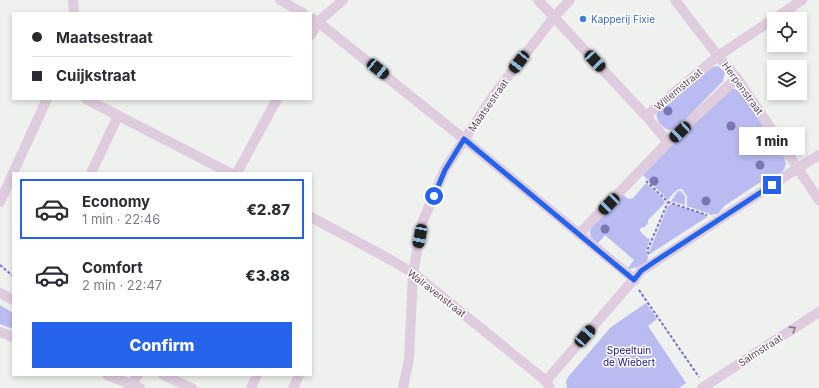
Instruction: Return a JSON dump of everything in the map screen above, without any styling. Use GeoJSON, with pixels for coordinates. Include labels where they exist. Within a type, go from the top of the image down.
{"type":"FeatureCollection","features":[{"type":"Feature","properties":{"kind":"street"},"geometry":{"type":"LineString","coordinates":[[73,0],[74,12]]}},
{"type":"Feature","properties":{"kind":"street"},"geometry":{"type":"LineString","coordinates":[[280,0],[301,12]]}},
{"type":"Feature","properties":{"kind":"street"},"geometry":{"type":"LineString","coordinates":[[312,31],[315,20],[343,0]]}},
{"type":"Feature","properties":{"kind":"street"},"geometry":{"type":"LineString","coordinates":[[538,0],[646,116]]}},
{"type":"Feature","properties":{"kind":"street","name":"Maatsestraat"},"geometry":{"type":"LineString","coordinates":[[403,388],[409,359],[413,273],[422,224],[445,170],[493,96],[554,17],[570,0]]}},
{"type":"Feature","properties":{"kind":"street","name":"Herpenstraat"},"geometry":{"type":"LineString","coordinates":[[675,0],[737,78],[819,200]]}},
{"type":"Feature","properties":{"kind":"street","name":"Willemstraat"},"geometry":{"type":"LineString","coordinates":[[668,142],[646,116],[718,56],[802,0]]}},
{"type":"Feature","properties":{"kind":"street"},"geometry":{"type":"LineString","coordinates":[[315,20],[464,139],[634,280]]}},
{"type":"Feature","properties":{"kind":"street"},"geometry":{"type":"LineString","coordinates":[[580,234],[668,142],[737,78]]}},
{"type":"Feature","properties":{"kind":"street"},"geometry":{"type":"LineString","coordinates":[[13,172],[47,100]]}},
{"type":"Feature","properties":{"kind":"street"},"geometry":{"type":"LineString","coordinates":[[88,100],[228,172]]}},
{"type":"Feature","properties":{"kind":"street"},"geometry":{"type":"LineString","coordinates":[[238,172],[276,100]]}},
{"type":"Feature","properties":{"kind":"street"},"geometry":{"type":"LineString","coordinates":[[92,171],[118,116]]}},
{"type":"Feature","properties":{"kind":"street"},"geometry":{"type":"LineString","coordinates":[[548,385],[641,271],[819,155]]}},
{"type":"Feature","properties":{"kind":"street"},"geometry":{"type":"LineString","coordinates":[[0,202],[12,175]]}},
{"type":"Feature","properties":{"kind":"street","name":"Walravenstraat"},"geometry":{"type":"LineString","coordinates":[[312,218],[413,273],[548,385]]}},
{"type":"Feature","properties":{"kind":"street"},"geometry":{"type":"LineString","coordinates":[[0,293],[12,299]]}},
{"type":"Feature","properties":{"kind":"street","name":"Salmstraat"},"geometry":{"type":"LineString","coordinates":[[703,387],[819,312]]}},
{"type":"Feature","properties":{"kind":"street"},"geometry":{"type":"LineString","coordinates":[[0,332],[12,337]]}},
{"type":"Feature","properties":{"kind":"street"},"geometry":{"type":"LineString","coordinates":[[109,376],[134,387],[138,376]]}},
{"type":"Feature","properties":{"kind":"street"},"geometry":{"type":"LineString","coordinates":[[165,376],[192,388]]}},
{"type":"Feature","properties":{"kind":"street"},"geometry":{"type":"LineString","coordinates":[[251,388],[257,376]]}},
{"type":"Feature","properties":{"kind":"street"},"geometry":{"type":"LineString","coordinates":[[293,388],[299,376]]}},
{"type":"Feature","properties":{"kind":"path"},"geometry":{"type":"LineString","coordinates":[[638,173],[668,202],[706,214],[713,223]]}},
{"type":"Feature","properties":{"kind":"path"},"geometry":{"type":"LineString","coordinates":[[654,262],[647,251],[668,202]]}},
{"type":"Feature","properties":{"kind":"path"},"geometry":{"type":"LineString","coordinates":[[0,265],[12,275]]}},
{"type":"Feature","properties":{"kind":"path"},"geometry":{"type":"LineString","coordinates":[[634,280],[636,286],[703,387]]}},
{"type":"Feature","properties":{"kind":"green space"},"geometry":{"type":"Polygon","coordinates":[[[718,66],[725,72],[723,81],[677,128],[669,130],[662,126],[658,121],[657,112],[713,67],[718,66]]]}},
{"type":"Feature","properties":{"kind":"green space"},"geometry":{"type":"Polygon","coordinates":[[[733,88],[740,92],[784,157],[786,164],[783,171],[766,182],[759,183],[724,206],[720,212],[716,214],[711,215],[687,206],[687,196],[682,189],[672,194],[668,200],[643,175],[725,91],[733,88]]]}},
{"type":"Feature","properties":{"kind":"green space"},"geometry":{"type":"Polygon","coordinates":[[[646,183],[663,199],[665,203],[648,220],[645,227],[640,229],[640,231],[647,238],[650,239],[646,251],[648,256],[647,262],[638,267],[629,269],[628,268],[634,260],[605,235],[598,243],[591,237],[590,230],[624,194],[625,197],[629,199],[633,198],[646,183]]]}},
{"type":"Feature","properties":{"kind":"green space"},"geometry":{"type":"Polygon","coordinates":[[[678,191],[681,191],[685,196],[685,205],[671,201],[678,191]]]}},
{"type":"Feature","properties":{"kind":"green space"},"geometry":{"type":"Polygon","coordinates":[[[671,204],[706,215],[707,217],[650,254],[649,252],[668,206],[671,204]]]}},
{"type":"Feature","properties":{"kind":"green space","name":"Speeltuin de Wiebert"},"geometry":{"type":"Polygon","coordinates":[[[646,303],[657,319],[648,326],[686,383],[679,388],[567,388],[566,382],[568,377],[611,327],[646,303]]]}},
{"type":"Feature","properties":{"kind":"green space"},"geometry":{"type":"Polygon","coordinates":[[[0,305],[12,312],[12,329],[0,324],[0,305]]]}},
{"type":"Feature","properties":{"kind":"place","name":"Kapperij Fixie"},"geometry":{"type":"Point","coordinates":[583,19]}},
{"type":"Feature","properties":{"kind":"route"},"geometry":{"type":"LineString","coordinates":[[434,196],[445,170],[464,139],[634,280],[641,271],[654,262],[772,185]]}}]}
